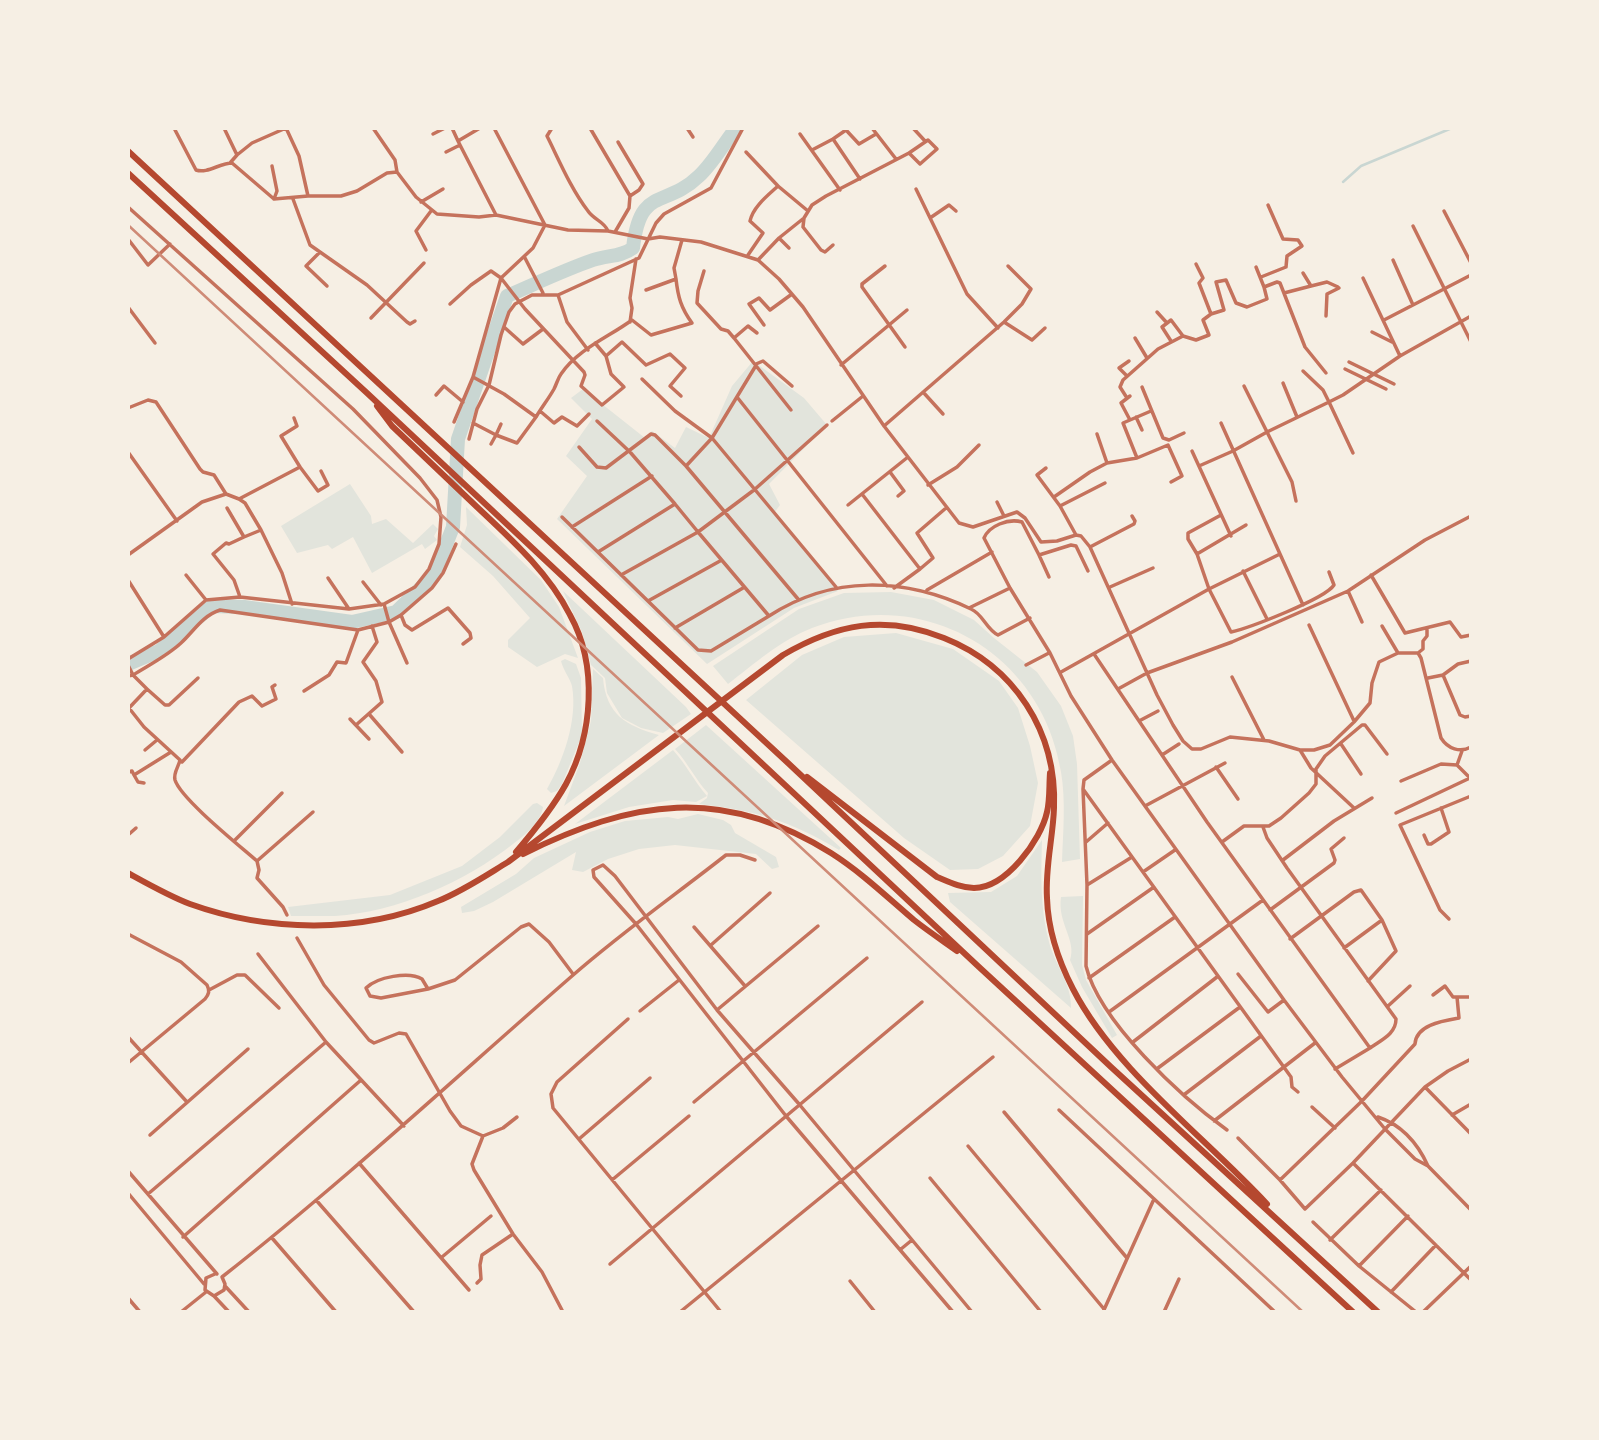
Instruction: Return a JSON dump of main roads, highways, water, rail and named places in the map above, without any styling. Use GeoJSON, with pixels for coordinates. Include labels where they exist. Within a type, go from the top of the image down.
{"type":"FeatureCollection","features":[{"type":"Feature","properties":{"kind":"highway"},"geometry":{"type":"LineString","coordinates":[[128,151],[788,763],[1101,1058],[1378,1312]]}},
{"type":"Feature","properties":{"kind":"highway"},"geometry":{"type":"LineString","coordinates":[[128,173],[367,393],[466,496],[524,551],[571,616],[587,668],[588,709],[579,755],[566,783],[541,822],[508,862]]}},
{"type":"Feature","properties":{"kind":"highway"},"geometry":{"type":"LineString","coordinates":[[432,458],[469,489],[979,967],[1353,1312]]}},
{"type":"Feature","properties":{"kind":"highway"},"geometry":{"type":"LineString","coordinates":[[128,873],[188,903],[247,920],[318,926],[394,916],[436,902],[470,886],[508,862],[783,655],[810,639],[833,631],[884,624],[909,627],[962,645],[989,661],[1023,697],[1037,722],[1054,783],[1046,898],[1055,946],[1073,989],[1123,1060],[1233,1167],[1297,1237]]}},
{"type":"Feature","properties":{"kind":"highway"},"geometry":{"type":"LineString","coordinates":[[788,763],[937,877],[976,888],[991,884],[1012,869],[1041,828],[1047,811],[1050,764]]}},
{"type":"Feature","properties":{"kind":"highway"},"geometry":{"type":"LineString","coordinates":[[508,862],[580,828],[625,814],[665,807],[738,814],[793,832],[833,855],[885,894],[916,922],[979,967]]}},
{"type":"Feature","properties":{"kind":"waterway"},"geometry":{"type":"LineString","coordinates":[[128,664],[159,651],[212,606],[244,607],[352,622],[396,612],[434,575],[453,527],[458,439],[507,296],[582,264],[633,248],[636,228],[648,206],[687,186],[699,176],[736,128]]}},
{"type":"Feature","properties":{"kind":"waterway"},"geometry":{"type":"LineString","coordinates":[[1343,182],[1361,166],[1452,128]]}},
{"type":"Feature","properties":{"kind":"railway"},"geometry":{"type":"LineString","coordinates":[[128,225],[1303,1312]]}}]}
